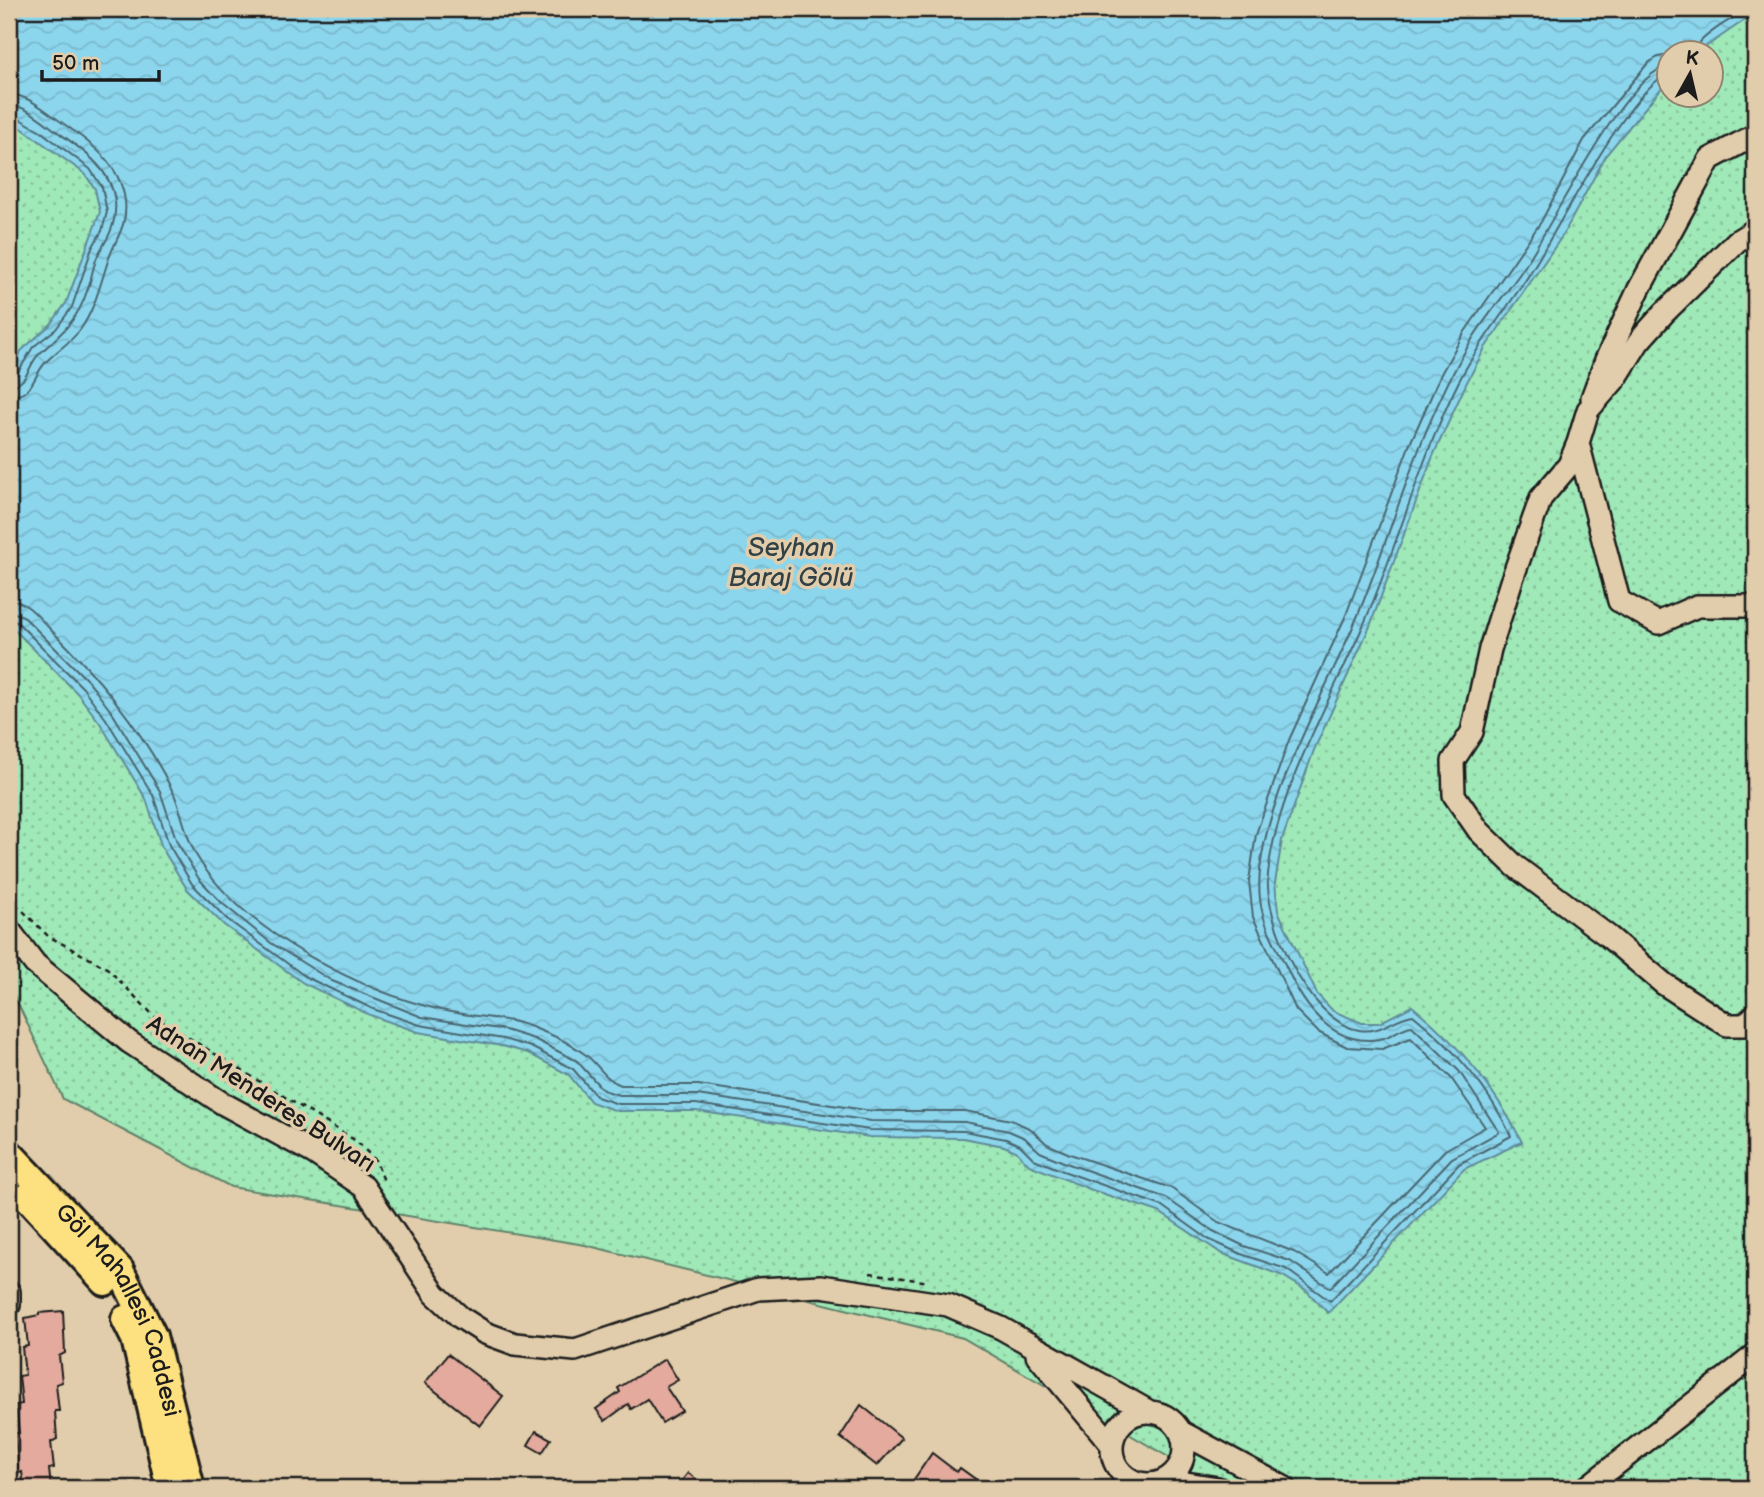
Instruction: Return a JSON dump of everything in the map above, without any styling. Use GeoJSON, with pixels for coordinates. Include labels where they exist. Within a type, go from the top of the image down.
{"type":"FeatureCollection","features":[{"type":"Feature","properties":{"kind":"main road","name":"Göl Mahallesi Caddesi"},"geometry":{"type":"LineString","coordinates":[[9,1153],[120,1270],[153,1336],[191,1488]]}},
{"type":"Feature","properties":{"kind":"main road","name":"Göl Mahallesi Caddesi"},"geometry":{"type":"LineString","coordinates":[[9,1179],[104,1278],[135,1339],[170,1488]]}},
{"type":"Feature","properties":{"kind":"street"},"geometry":{"type":"LineString","coordinates":[[1755,135],[1710,159],[1691,191],[1606,360],[1569,465],[1541,498],[1489,649],[1472,732],[1453,761],[1454,795],[1479,831],[1515,866],[1609,937],[1664,984],[1727,1025],[1745,1026],[1755,1015]]}},
{"type":"Feature","properties":{"kind":"street"},"geometry":{"type":"LineString","coordinates":[[1588,410],[1616,378],[1639,341],[1664,313],[1737,241],[1755,230]]}},
{"type":"Feature","properties":{"kind":"street"},"geometry":{"type":"LineString","coordinates":[[1578,443],[1619,601],[1658,623],[1697,606],[1755,606]]}},
{"type":"Feature","properties":{"kind":"street","name":"Adnan Menderes Bulvarı"},"geometry":{"type":"LineString","coordinates":[[9,930],[35,964],[129,1042],[222,1103],[314,1153],[364,1187],[435,1294],[460,1317],[485,1333],[514,1344],[575,1350],[758,1289],[821,1286],[948,1305],[1026,1343],[1150,1412]]}},
{"type":"Feature","properties":{"kind":"street"},"geometry":{"type":"LineString","coordinates":[[9,1292],[9,1305]]}},
{"type":"Feature","properties":{"kind":"street"},"geometry":{"type":"LineString","coordinates":[[1026,1343],[1068,1389],[1111,1444]]}},
{"type":"Feature","properties":{"kind":"street"},"geometry":{"type":"LineString","coordinates":[[1586,1488],[1755,1355]]}},
{"type":"Feature","properties":{"kind":"street"},"geometry":{"type":"LineString","coordinates":[[1218,1488],[1116,1479],[1111,1444],[1115,1431],[1124,1420],[1136,1413],[1150,1412],[1173,1422],[1181,1432],[1292,1485]]}},
{"type":"Feature","properties":{"kind":"street"},"geometry":{"type":"LineString","coordinates":[[1158,1484],[1177,1471],[1183,1458],[1181,1432]]}},
{"type":"Feature","properties":{"kind":"path"},"geometry":{"type":"LineString","coordinates":[[9,897],[48,936],[107,968],[155,1017],[356,1141],[374,1160],[386,1186]]}},
{"type":"Feature","properties":{"kind":"path"},"geometry":{"type":"LineString","coordinates":[[860,1272],[912,1277],[936,1284]]}},
{"type":"Feature","properties":{"kind":"path"},"geometry":{"type":"LineString","coordinates":[[1292,1485],[1311,1488]]}},
{"type":"Feature","properties":{"kind":"green space","name":"Seyhan Baraj Gölü"},"geometry":{"type":"Polygon","coordinates":[[[9,9],[1755,9],[1755,1488],[1207,1488],[1184,1466],[963,1338],[585,1245],[231,1187],[63,1099],[9,985],[9,9]]]}},
{"type":"Feature","properties":{"kind":"water","name":"Seyhan Baraj Gölü"},"geometry":{"type":"Polygon","coordinates":[[[9,9],[1755,9],[1755,13],[1718,38],[1656,38],[1656,95],[1606,155],[1563,235],[1485,348],[1466,384],[1433,456],[1370,626],[1314,750],[1282,840],[1275,883],[1278,911],[1317,994],[1333,1011],[1362,1023],[1379,1023],[1412,1006],[1460,1051],[1488,1085],[1522,1142],[1464,1169],[1328,1313],[1307,1291],[1283,1276],[1221,1253],[1159,1212],[1029,1165],[1016,1151],[1004,1146],[963,1138],[870,1137],[696,1111],[617,1111],[591,1102],[569,1075],[528,1053],[418,1032],[370,1015],[303,983],[224,925],[187,889],[162,848],[146,799],[100,723],[77,693],[9,624],[9,379],[21,351],[51,324],[66,303],[100,212],[95,189],[85,174],[9,119],[9,9]]]}},
{"type":"Feature","properties":{"kind":"building"},"geometry":{"type":"Polygon","coordinates":[[[63,1311],[65,1353],[59,1356],[62,1382],[56,1384],[59,1411],[55,1411],[57,1439],[51,1442],[54,1468],[49,1469],[51,1488],[24,1488],[22,1472],[18,1473],[15,1433],[19,1433],[16,1405],[22,1404],[19,1376],[25,1375],[22,1347],[28,1346],[25,1318],[39,1313],[63,1311]]]}},
{"type":"Feature","properties":{"kind":"building"},"geometry":{"type":"Polygon","coordinates":[[[448,1354],[503,1396],[480,1426],[425,1383],[448,1354]]]}},
{"type":"Feature","properties":{"kind":"building"},"geometry":{"type":"Polygon","coordinates":[[[665,1359],[678,1380],[666,1387],[682,1411],[662,1423],[647,1399],[631,1409],[628,1404],[605,1421],[596,1409],[620,1392],[618,1388],[665,1359]]]}},
{"type":"Feature","properties":{"kind":"building"},"geometry":{"type":"Polygon","coordinates":[[[861,1405],[902,1438],[877,1466],[840,1437],[861,1405]]]}},
{"type":"Feature","properties":{"kind":"building"},"geometry":{"type":"Polygon","coordinates":[[[536,1431],[551,1439],[542,1453],[528,1445],[536,1431]]]}},
{"type":"Feature","properties":{"kind":"building"},"geometry":{"type":"Polygon","coordinates":[[[932,1453],[957,1472],[960,1468],[978,1481],[972,1488],[908,1488],[932,1453]]]}},
{"type":"Feature","properties":{"kind":"building"},"geometry":{"type":"Polygon","coordinates":[[[688,1473],[708,1488],[676,1488],[688,1473]]]}}]}
